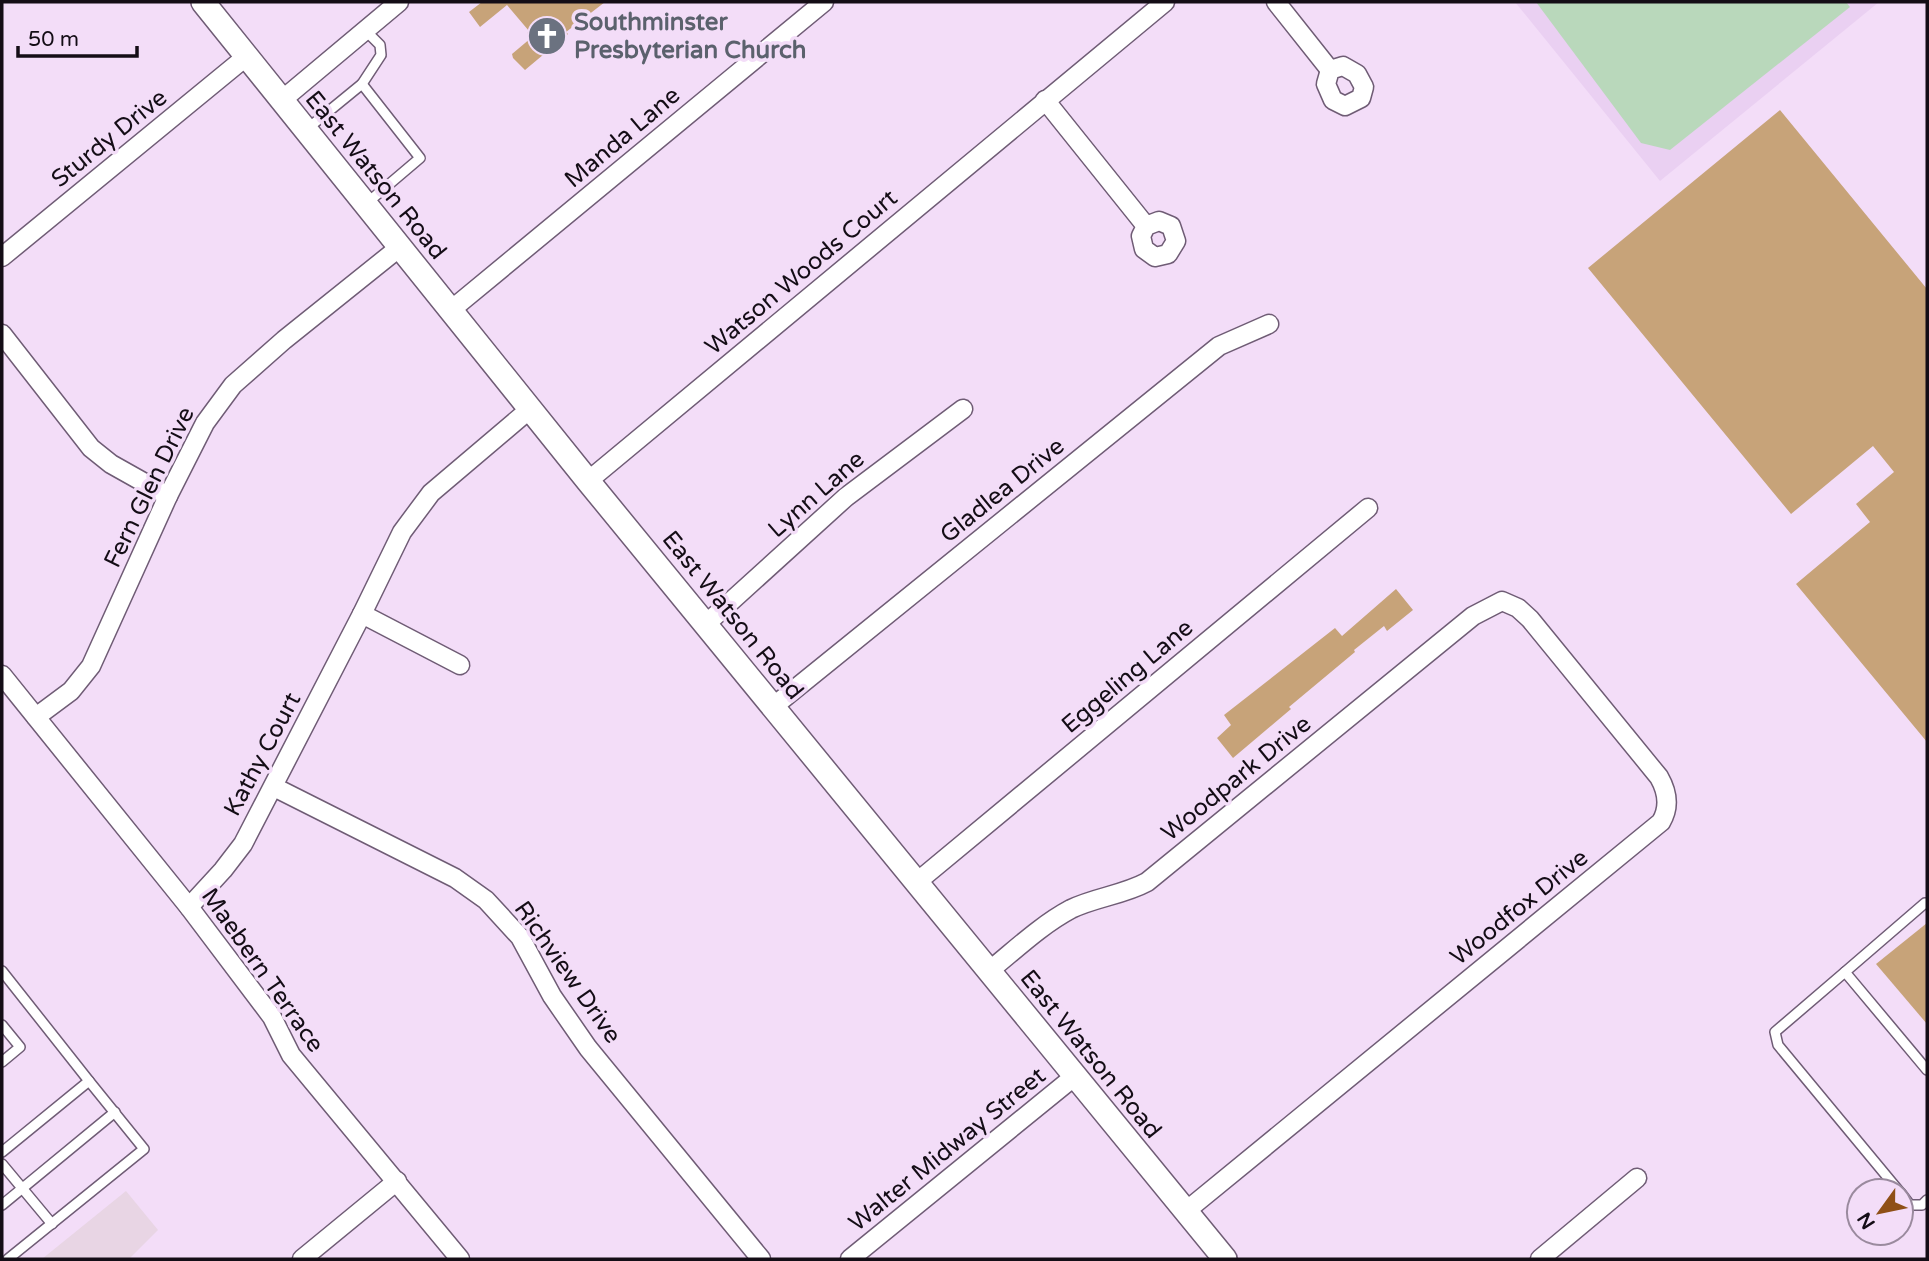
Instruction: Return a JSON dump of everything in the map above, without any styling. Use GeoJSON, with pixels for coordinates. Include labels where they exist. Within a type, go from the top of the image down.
{"type":"FeatureCollection","features":[{"type":"Feature","properties":{"kind":"street","name":"East Watson Road"},"geometry":{"type":"LineString","coordinates":[[203,2],[530,410],[1225,1259]]}},
{"type":"Feature","properties":{"kind":"street"},"geometry":{"type":"LineString","coordinates":[[282,100],[400,2]]}},
{"type":"Feature","properties":{"kind":"street","name":"Manda Lane"},"geometry":{"type":"LineString","coordinates":[[451,310],[824,2]]}},
{"type":"Feature","properties":{"kind":"street","name":"Watson Woods Court"},"geometry":{"type":"LineString","coordinates":[[588,481],[1165,2]]}},
{"type":"Feature","properties":{"kind":"street"},"geometry":{"type":"LineString","coordinates":[[1276,2],[1330,70]]}},
{"type":"Feature","properties":{"kind":"street","name":"Sturdy Drive"},"geometry":{"type":"LineString","coordinates":[[2,257],[247,56]]}},
{"type":"Feature","properties":{"kind":"street"},"geometry":{"type":"LineString","coordinates":[[1045,100],[1146,226]]}},
{"type":"Feature","properties":{"kind":"street","name":"Fern Glen Drive"},"geometry":{"type":"LineString","coordinates":[[36,718],[71,691],[91,666],[168,496],[205,423],[233,386],[284,340],[400,247]]}},
{"type":"Feature","properties":{"kind":"street","name":"Gladlea Drive"},"geometry":{"type":"LineString","coordinates":[[774,706],[1219,346],[1269,324]]}},
{"type":"Feature","properties":{"kind":"street"},"geometry":{"type":"LineString","coordinates":[[2,334],[91,448],[111,464],[168,496]]}},
{"type":"Feature","properties":{"kind":"street","name":"Lynn Lane"},"geometry":{"type":"LineString","coordinates":[[706,624],[846,497],[963,409]]}},
{"type":"Feature","properties":{"kind":"street","name":"Kathy Court"},"geometry":{"type":"LineString","coordinates":[[189,907],[243,844],[402,532],[431,494],[530,410]]}},
{"type":"Feature","properties":{"kind":"street","name":"Eggeling Lane"},"geometry":{"type":"LineString","coordinates":[[917,882],[1368,508]]}},
{"type":"Feature","properties":{"kind":"street","name":"Woodpark Drive"},"geometry":{"type":"LineString","coordinates":[[989,971],[1049,923],[1070,910],[1135,889],[1147,882],[1473,616],[1502,601]]}},
{"type":"Feature","properties":{"kind":"street","name":"Woodfox Drive"},"geometry":{"type":"LineString","coordinates":[[1186,1211],[1661,822],[1666,813],[1666,789],[1659,777],[1530,619],[1518,608],[1502,601]]}},
{"type":"Feature","properties":{"kind":"street"},"geometry":{"type":"LineString","coordinates":[[362,614],[460,665]]}},
{"type":"Feature","properties":{"kind":"street","name":"Maebern Terrace"},"geometry":{"type":"LineString","coordinates":[[2,676],[189,907],[272,1017],[291,1055],[460,1259]]}},
{"type":"Feature","properties":{"kind":"street","name":"Richview Drive"},"geometry":{"type":"LineString","coordinates":[[274,787],[455,878],[486,900],[520,937],[552,996],[588,1048],[761,1259]]}},
{"type":"Feature","properties":{"kind":"street","name":"Walter Midway Street"},"geometry":{"type":"LineString","coordinates":[[850,1259],[1075,1076]]}},
{"type":"Feature","properties":{"kind":"street"},"geometry":{"type":"LineString","coordinates":[[1540,1259],[1637,1178]]}},
{"type":"Feature","properties":{"kind":"street"},"geometry":{"type":"LineString","coordinates":[[302,1259],[397,1181]]}},
{"type":"Feature","properties":{"kind":"lane"},"geometry":{"type":"LineString","coordinates":[[306,130],[362,84],[382,55],[380,45],[365,30]]}},
{"type":"Feature","properties":{"kind":"lane"},"geometry":{"type":"LineString","coordinates":[[362,84],[420,158],[365,204]]}},
{"type":"Feature","properties":{"kind":"lane"},"geometry":{"type":"LineString","coordinates":[[1888,1177],[1778,1045],[1775,1032],[1925,903]]}},
{"type":"Feature","properties":{"kind":"lane"},"geometry":{"type":"LineString","coordinates":[[2,971],[144,1149],[8,1259]]}},
{"type":"Feature","properties":{"kind":"lane"},"geometry":{"type":"LineString","coordinates":[[1845,972],[1927,1070]]}},
{"type":"Feature","properties":{"kind":"lane"},"geometry":{"type":"LineString","coordinates":[[2,1025],[20,1047],[2,1062]]}},
{"type":"Feature","properties":{"kind":"lane"},"geometry":{"type":"LineString","coordinates":[[2,1152],[89,1081]]}},
{"type":"Feature","properties":{"kind":"lane"},"geometry":{"type":"LineString","coordinates":[[2,1205],[115,1112]]}},
{"type":"Feature","properties":{"kind":"lane"},"geometry":{"type":"LineString","coordinates":[[2,1164],[52,1224]]}},
{"type":"Feature","properties":{"kind":"shaded area"},"geometry":{"type":"Polygon","coordinates":[[[1515,2],[1879,2],[1660,181],[1515,2]]]}},
{"type":"Feature","properties":{"kind":"shaded area"},"geometry":{"type":"Polygon","coordinates":[[[126,1191],[158,1230],[129,1259],[42,1259],[126,1191]]]}},
{"type":"Feature","properties":{"kind":"green space"},"geometry":{"type":"Polygon","coordinates":[[[1536,2],[1846,2],[1850,7],[1670,150],[1641,143],[1536,2]]]}},
{"type":"Feature","properties":{"kind":"building","name":"Southminster Presbyterian Church"},"geometry":{"type":"Polygon","coordinates":[[[482,2],[605,2],[566,32],[568,34],[525,70],[512,54],[531,38],[527,33],[529,31],[507,5],[480,27],[469,12],[482,2]]]}},
{"type":"Feature","properties":{"kind":"building"},"geometry":{"type":"Polygon","coordinates":[[[1780,110],[1927,289],[1927,742],[1796,584],[1870,522],[1856,504],[1894,472],[1873,446],[1791,514],[1588,268],[1780,110]]]}},
{"type":"Feature","properties":{"kind":"building"},"geometry":{"type":"Polygon","coordinates":[[[1396,589],[1413,610],[1387,631],[1384,626],[1354,650],[1355,652],[1233,758],[1217,738],[1231,725],[1224,715],[1335,628],[1342,636],[1396,589]]]}},
{"type":"Feature","properties":{"kind":"building"},"geometry":{"type":"Polygon","coordinates":[[[1927,923],[1927,1024],[1876,964],[1927,923]]]}},
{"type":"Feature","properties":{"kind":"place","name":"Southminster Presbyterian Church"},"geometry":{"type":"Point","coordinates":[547,36]}}]}
